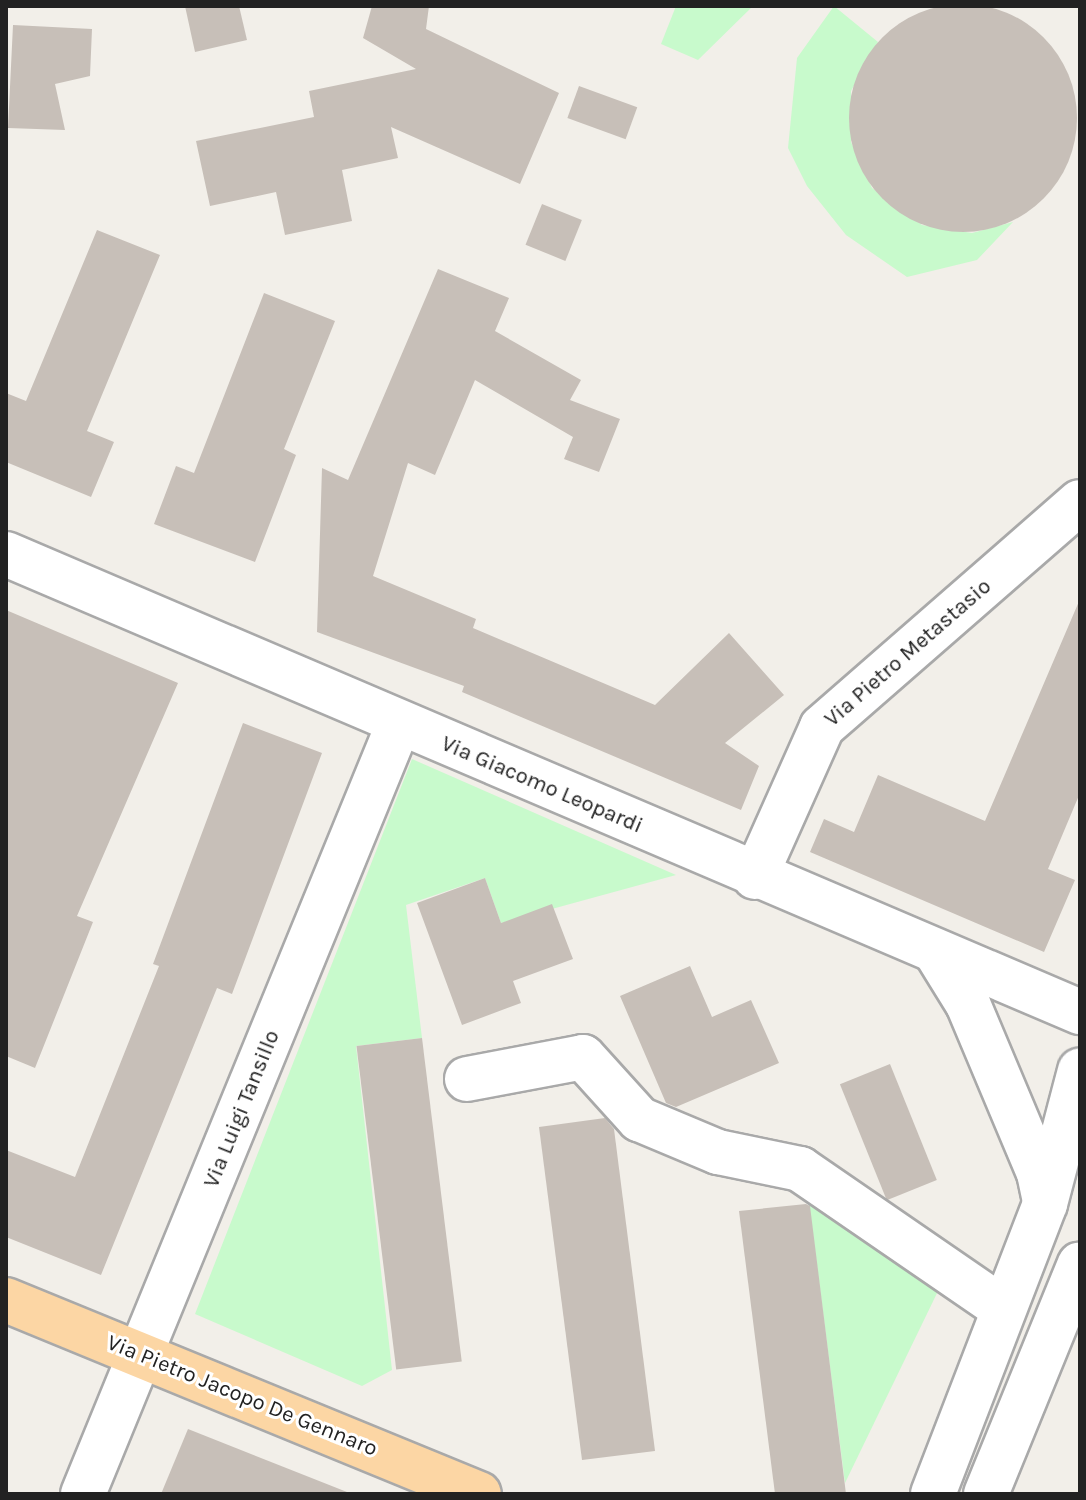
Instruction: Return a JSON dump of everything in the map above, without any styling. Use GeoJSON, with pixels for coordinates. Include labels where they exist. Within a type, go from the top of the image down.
{"type":"FeatureCollection","features":[{"type":"Feature","properties":{"kind":"main road","name":"Via Pietro Jacopo De Gennaro"},"geometry":{"type":"LineString","coordinates":[[6,1300],[479,1494]]}},
{"type":"Feature","properties":{"kind":"street","name":"Via Pietro Metastasio"},"geometry":{"type":"LineString","coordinates":[[755,877],[822,727],[1080,502]]}},
{"type":"Feature","properties":{"kind":"street","name":"Via Giacomo Leopardi"},"geometry":{"type":"LineString","coordinates":[[6,554],[755,877],[1080,1012]]}},
{"type":"Feature","properties":{"kind":"street","name":"Via Luigi Tansillo"},"geometry":{"type":"LineString","coordinates":[[83,1494],[399,723]]}},
{"type":"Feature","properties":{"kind":"street"},"geometry":{"type":"LineString","coordinates":[[937,954],[968,1004],[1039,1173],[1045,1204]]}},
{"type":"Feature","properties":{"kind":"street"},"geometry":{"type":"LineString","coordinates":[[467,1079],[583,1057],[639,1119],[718,1152],[800,1169],[1004,1309]]}},
{"type":"Feature","properties":{"kind":"street"},"geometry":{"type":"LineString","coordinates":[[933,1494],[1045,1204],[1080,1071]]}},
{"type":"Feature","properties":{"kind":"street"},"geometry":{"type":"LineString","coordinates":[[986,1494],[1080,1264]]}},
{"type":"Feature","properties":{"kind":"green space"},"geometry":{"type":"Polygon","coordinates":[[[676,6],[753,6],[698,60],[661,44],[676,6]]]}},
{"type":"Feature","properties":{"kind":"green space"},"geometry":{"type":"Polygon","coordinates":[[[834,6],[878,42],[851,91],[851,142],[872,188],[922,225],[972,233],[1013,222],[977,260],[907,277],[846,235],[807,186],[788,148],[797,58],[834,6]]]}},
{"type":"Feature","properties":{"kind":"green space"},"geometry":{"type":"Polygon","coordinates":[[[412,759],[676,875],[501,923],[485,878],[406,905],[422,1038],[356,1046],[392,1370],[362,1386],[195,1314],[412,759]]]}},
{"type":"Feature","properties":{"kind":"green space"},"geometry":{"type":"Polygon","coordinates":[[[809,1203],[940,1287],[845,1483],[809,1203]]]}},
{"type":"Feature","properties":{"kind":"building"},"geometry":{"type":"Polygon","coordinates":[[[963,4],[985,6],[1007,13],[1026,23],[1043,38],[1058,55],[1068,74],[1075,96],[1075,140],[1068,162],[1058,181],[1043,198],[1026,213],[1007,223],[985,230],[963,232],[941,230],[919,223],[900,213],[883,198],[868,181],[858,162],[851,140],[849,118],[851,96],[858,74],[868,55],[883,38],[900,23],[919,13],[941,6],[963,4]]]}},
{"type":"Feature","properties":{"kind":"building"},"geometry":{"type":"Polygon","coordinates":[[[185,6],[239,6],[247,40],[195,52],[185,6]]]}},
{"type":"Feature","properties":{"kind":"building"},"geometry":{"type":"Polygon","coordinates":[[[372,6],[429,6],[426,29],[559,93],[520,184],[391,127],[398,158],[342,170],[352,221],[285,235],[276,192],[210,206],[196,141],[314,117],[309,91],[416,69],[363,38],[372,6]]]}},
{"type":"Feature","properties":{"kind":"building"},"geometry":{"type":"Polygon","coordinates":[[[13,25],[92,29],[90,76],[55,84],[65,130],[8,128],[13,25]]]}},
{"type":"Feature","properties":{"kind":"building"},"geometry":{"type":"Polygon","coordinates":[[[579,86],[637,107],[626,139],[567,118],[579,86]]]}},
{"type":"Feature","properties":{"kind":"building"},"geometry":{"type":"Polygon","coordinates":[[[542,204],[582,220],[565,261],[526,245],[542,204]]]}},
{"type":"Feature","properties":{"kind":"building"},"geometry":{"type":"Polygon","coordinates":[[[97,230],[160,255],[87,431],[114,442],[91,497],[6,462],[6,393],[26,401],[97,230]]]}},
{"type":"Feature","properties":{"kind":"building"},"geometry":{"type":"Polygon","coordinates":[[[438,269],[509,298],[495,331],[581,380],[570,400],[620,419],[599,472],[564,459],[573,437],[475,380],[435,475],[408,463],[373,576],[476,619],[473,628],[655,705],[729,633],[784,695],[725,743],[759,766],[741,810],[462,692],[464,686],[317,632],[322,468],[348,480],[438,269]]]}},
{"type":"Feature","properties":{"kind":"building"},"geometry":{"type":"Polygon","coordinates":[[[264,293],[335,321],[284,449],[296,455],[255,562],[154,524],[176,466],[194,473],[264,293]]]}},
{"type":"Feature","properties":{"kind":"building"},"geometry":{"type":"Polygon","coordinates":[[[1080,599],[1080,793],[1048,869],[1075,880],[1044,952],[810,852],[824,819],[854,832],[878,775],[985,821],[1080,599]]]}},
{"type":"Feature","properties":{"kind":"building"},"geometry":{"type":"Polygon","coordinates":[[[6,610],[178,683],[77,916],[93,922],[35,1068],[6,1056],[6,610]]]}},
{"type":"Feature","properties":{"kind":"building"},"geometry":{"type":"Polygon","coordinates":[[[243,723],[322,753],[232,994],[217,988],[101,1275],[6,1237],[6,1150],[75,1177],[159,966],[153,964],[243,723]]]}},
{"type":"Feature","properties":{"kind":"building"},"geometry":{"type":"Polygon","coordinates":[[[485,878],[501,923],[552,904],[573,959],[513,981],[521,1003],[462,1025],[417,903],[485,878]]]}},
{"type":"Feature","properties":{"kind":"building"},"geometry":{"type":"Polygon","coordinates":[[[690,966],[712,1017],[751,1000],[779,1063],[676,1107],[666,1103],[620,996],[690,966]]]}},
{"type":"Feature","properties":{"kind":"building"},"geometry":{"type":"Polygon","coordinates":[[[422,1038],[462,1362],[396,1370],[356,1046],[422,1038]]]}},
{"type":"Feature","properties":{"kind":"building"},"geometry":{"type":"Polygon","coordinates":[[[890,1064],[937,1180],[887,1200],[840,1084],[890,1064]]]}},
{"type":"Feature","properties":{"kind":"building"},"geometry":{"type":"Polygon","coordinates":[[[605,1118],[614,1129],[655,1451],[582,1460],[539,1127],[605,1118]]]}},
{"type":"Feature","properties":{"kind":"building"},"geometry":{"type":"Polygon","coordinates":[[[810,1206],[846,1494],[775,1494],[739,1211],[810,1206]]]}},
{"type":"Feature","properties":{"kind":"building"},"geometry":{"type":"Polygon","coordinates":[[[188,1429],[347,1492],[161,1494],[188,1429]]]}}]}
